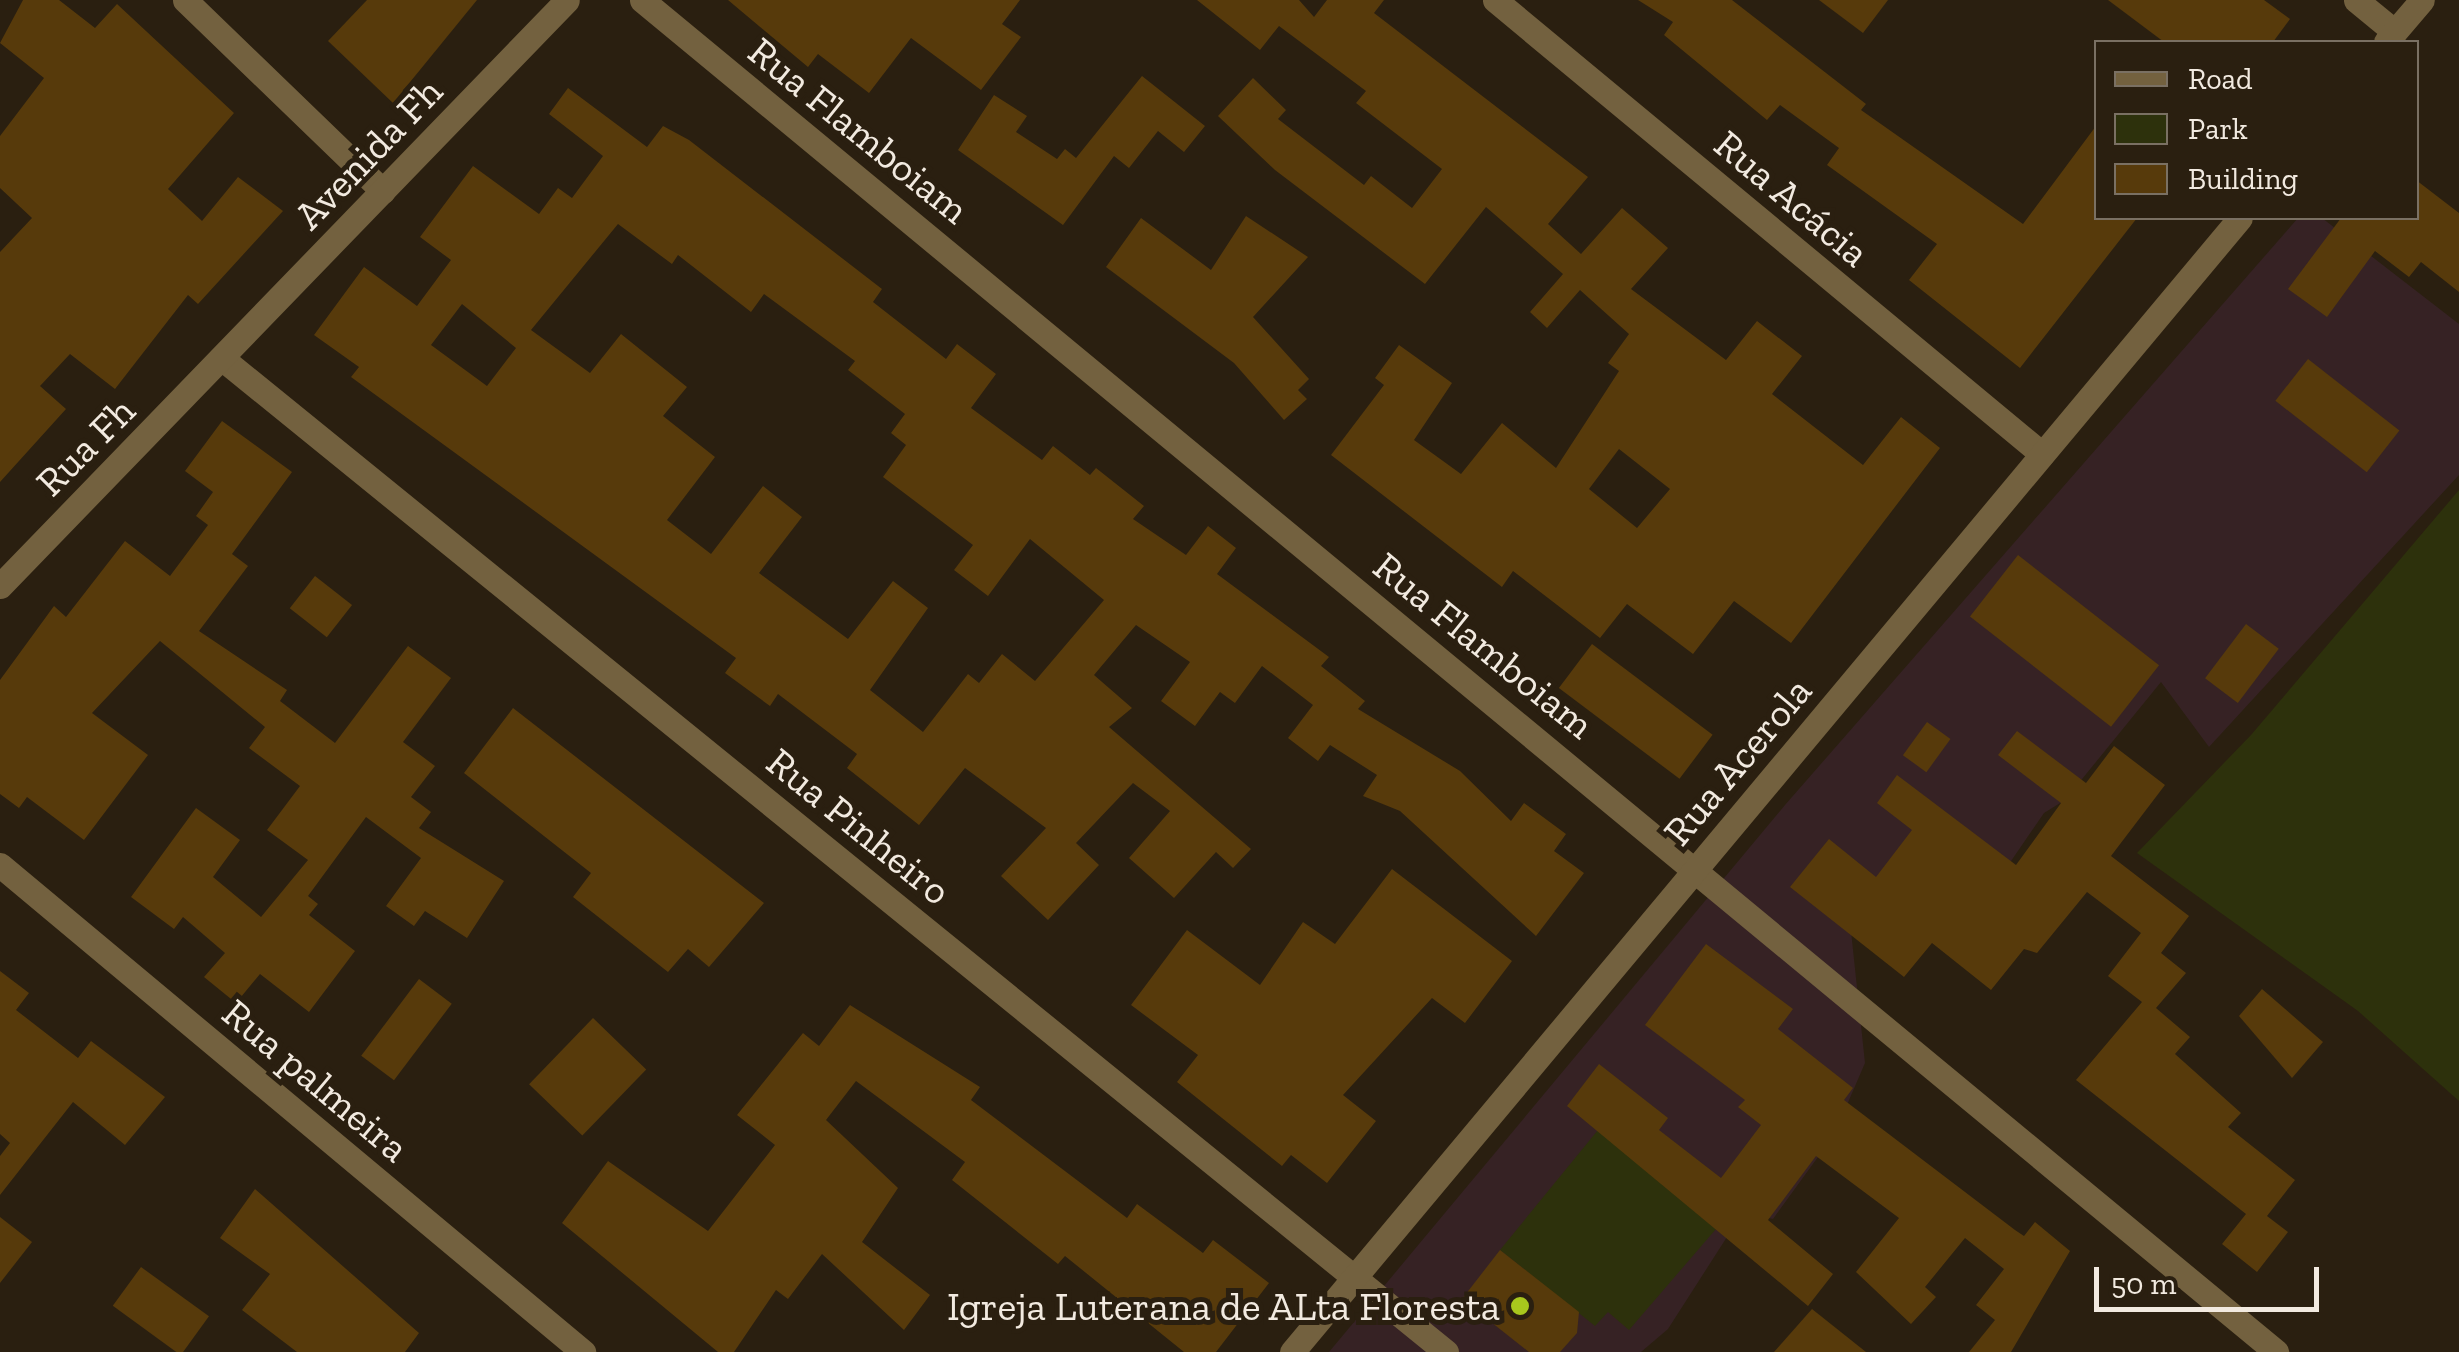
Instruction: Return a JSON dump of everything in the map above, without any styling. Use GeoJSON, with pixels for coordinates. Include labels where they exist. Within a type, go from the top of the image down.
{"type":"FeatureCollection","features":[{"type":"Feature","properties":{"kind":"street"},"geometry":{"type":"LineString","coordinates":[[185,0],[383,191]]}},
{"type":"Feature","properties":{"kind":"street","name":"Avenida Fh"},"geometry":{"type":"LineString","coordinates":[[224,360],[567,0]]}},
{"type":"Feature","properties":{"kind":"street","name":"Rua Flamboiam"},"geometry":{"type":"LineString","coordinates":[[642,0],[1696,868],[2276,1352]]}},
{"type":"Feature","properties":{"kind":"street","name":"Rua Acácia"},"geometry":{"type":"LineString","coordinates":[[1495,0],[2042,454]]}},
{"type":"Feature","properties":{"kind":"street"},"geometry":{"type":"LineString","coordinates":[[2356,0],[2390,37],[2422,0]]}},
{"type":"Feature","properties":{"kind":"street","name":"Rua Acerola"},"geometry":{"type":"LineString","coordinates":[[1292,1352],[2238,220]]}},
{"type":"Feature","properties":{"kind":"street","name":"Rua Fh"},"geometry":{"type":"LineString","coordinates":[[1,582],[224,360]]}},
{"type":"Feature","properties":{"kind":"street","name":"Rua Pinheiro"},"geometry":{"type":"LineString","coordinates":[[224,360],[1446,1352]]}},
{"type":"Feature","properties":{"kind":"street","name":"Rua palmeira"},"geometry":{"type":"LineString","coordinates":[[0,865],[584,1352]]}},
{"type":"Feature","properties":{"kind":"shaded area"},"geometry":{"type":"Polygon","coordinates":[[[2296,220],[2325,220],[2459,324],[2459,475],[2209,747],[2161,682],[2065,800],[2044,813],[1983,902],[1851,931],[1865,1063],[1834,1135],[1773,1219],[1743,1212],[1668,1329],[1641,1352],[1329,1352],[1785,805],[2296,220]]]}},
{"type":"Feature","properties":{"kind":"green space"},"geometry":{"type":"Polygon","coordinates":[[[2459,490],[2459,1101],[2358,1011],[2137,853],[2251,735],[2459,490]]]}},
{"type":"Feature","properties":{"kind":"green space"},"geometry":{"type":"Polygon","coordinates":[[[1598,1130],[1716,1229],[1629,1330],[1608,1312],[1595,1326],[1500,1250],[1598,1130]]]}},
{"type":"Feature","properties":{"kind":"building"},"geometry":{"type":"Polygon","coordinates":[[[23,0],[59,0],[95,28],[117,4],[234,113],[168,189],[202,221],[238,177],[283,211],[198,304],[188,295],[115,389],[70,354],[40,386],[66,409],[0,482],[0,252],[32,218],[0,188],[0,136],[44,78],[0,43],[23,0]]]}},
{"type":"Feature","properties":{"kind":"building"},"geometry":{"type":"Polygon","coordinates":[[[367,0],[477,0],[393,103],[328,41],[367,0]]]}},
{"type":"Feature","properties":{"kind":"building"},"geometry":{"type":"Polygon","coordinates":[[[728,0],[1020,0],[1002,24],[1021,37],[981,90],[911,38],[869,93],[818,54],[808,67],[728,0]]]}},
{"type":"Feature","properties":{"kind":"building"},"geometry":{"type":"Polygon","coordinates":[[[1197,0],[1299,0],[1314,17],[1327,0],[1384,0],[1374,13],[1588,177],[1548,224],[1581,254],[1622,208],[1668,248],[1631,289],[1726,360],[1757,321],[1802,356],[1772,394],[1863,465],[1901,417],[1940,448],[1791,643],[1734,601],[1693,654],[1627,604],[1600,638],[1513,571],[1502,587],[1331,455],[1384,385],[1375,378],[1399,345],[1452,383],[1414,440],[1461,474],[1502,423],[1556,468],[1619,371],[1608,363],[1629,334],[1580,290],[1547,328],[1530,312],[1563,274],[1486,207],[1425,284],[1275,170],[1218,116],[1253,78],[1286,110],[1278,119],[1364,185],[1371,176],[1412,208],[1442,169],[1356,103],[1366,91],[1279,26],[1260,50],[1197,0]],[[1619,449],[1589,489],[1637,528],[1670,489],[1619,449]]]}},
{"type":"Feature","properties":{"kind":"building"},"geometry":{"type":"Polygon","coordinates":[[[1638,0],[1732,0],[1866,104],[1861,110],[2023,224],[2094,129],[2094,220],[2135,220],[2020,368],[1909,280],[1937,244],[1827,165],[1839,148],[1780,105],[1767,120],[1664,35],[1673,22],[1638,0]]]}},
{"type":"Feature","properties":{"kind":"building"},"geometry":{"type":"Polygon","coordinates":[[[1819,0],[1888,0],[1863,33],[1819,0]]]}},
{"type":"Feature","properties":{"kind":"building"},"geometry":{"type":"Polygon","coordinates":[[[2108,0],[2264,0],[2290,19],[2274,40],[2161,40],[2108,0]]]}},
{"type":"Feature","properties":{"kind":"building"},"geometry":{"type":"Polygon","coordinates":[[[1142,76],[1205,126],[1184,152],[1158,131],[1129,168],[1114,156],[1063,225],[958,150],[994,95],[1027,116],[1016,132],[1057,159],[1065,149],[1076,158],[1142,76]]]}},
{"type":"Feature","properties":{"kind":"building"},"geometry":{"type":"Polygon","coordinates":[[[568,88],[647,147],[663,126],[689,140],[882,289],[873,302],[946,359],[957,344],[996,374],[971,408],[1042,460],[1053,446],[1090,475],[1096,468],[1144,506],[1133,519],[1186,555],[1208,526],[1236,548],[1217,574],[1329,657],[1321,666],[1365,701],[1358,709],[1460,771],[1511,821],[1524,803],[1566,834],[1554,851],[1584,873],[1536,936],[1400,811],[1363,796],[1377,775],[1330,745],[1318,761],[1288,738],[1313,705],[1262,666],[1235,703],[1220,692],[1195,726],[1161,701],[1190,662],[1136,625],[1094,675],[1132,708],[1109,727],[1251,849],[1233,868],[1216,852],[1174,898],[1129,858],[1170,811],[1133,783],[1076,843],[1099,865],[1048,920],[1001,876],[1046,828],[965,768],[919,825],[847,768],[857,754],[778,694],[770,706],[725,673],[736,658],[351,377],[359,367],[314,335],[364,267],[417,306],[451,260],[420,237],[473,166],[539,214],[558,188],[572,198],[603,156],[549,114],[568,88]],[[618,224],[531,330],[590,373],[621,334],[687,387],[663,416],[715,457],[667,520],[711,554],[763,486],[802,517],[759,573],[848,639],[893,581],[928,608],[870,690],[923,732],[968,674],[979,683],[1002,654],[1035,681],[1104,600],[1030,539],[988,596],[954,570],[973,545],[883,477],[906,445],[891,433],[905,414],[848,370],[855,361],[764,294],[751,312],[678,255],[672,264],[618,224]],[[462,304],[431,345],[487,386],[516,348],[462,304]]]}},
{"type":"Feature","properties":{"kind":"building"},"geometry":{"type":"Polygon","coordinates":[[[2419,182],[2459,213],[2459,292],[2421,262],[2409,277],[2375,251],[2327,317],[2288,289],[2340,220],[2419,220],[2419,182]]]}},
{"type":"Feature","properties":{"kind":"building"},"geometry":{"type":"Polygon","coordinates":[[[1246,216],[1308,257],[1253,317],[1309,379],[1298,390],[1307,399],[1284,420],[1234,363],[1106,267],[1141,218],[1211,270],[1246,216]]]}},
{"type":"Feature","properties":{"kind":"building"},"geometry":{"type":"Polygon","coordinates":[[[2308,359],[2399,430],[2367,472],[2275,401],[2308,359]]]}},
{"type":"Feature","properties":{"kind":"building"},"geometry":{"type":"Polygon","coordinates":[[[222,421],[292,472],[232,554],[248,566],[199,631],[287,690],[280,701],[335,743],[408,646],[451,678],[403,742],[435,766],[411,797],[431,812],[419,828],[504,881],[467,938],[425,911],[414,926],[386,906],[421,858],[366,817],[308,896],[318,904],[309,915],[355,951],[309,1012],[260,974],[236,1003],[204,977],[225,953],[183,917],[174,929],[131,897],[196,808],[240,840],[213,877],[261,917],[308,860],[267,830],[300,786],[249,748],[265,727],[160,641],[92,713],[148,755],[84,840],[27,797],[19,808],[0,794],[0,680],[54,606],[66,617],[125,541],[170,576],[208,525],[196,516],[213,492],[185,471],[222,421]]]}},
{"type":"Feature","properties":{"kind":"building"},"geometry":{"type":"Polygon","coordinates":[[[2018,555],[2159,665],[2111,727],[1970,616],[2018,555]]]}},
{"type":"Feature","properties":{"kind":"building"},"geometry":{"type":"Polygon","coordinates":[[[315,576],[352,605],[327,637],[290,608],[315,576]]]}},
{"type":"Feature","properties":{"kind":"building"},"geometry":{"type":"Polygon","coordinates":[[[2246,624],[2279,649],[2238,703],[2205,678],[2246,624]]]}},
{"type":"Feature","properties":{"kind":"building"},"geometry":{"type":"Polygon","coordinates":[[[1592,644],[1713,735],[1679,779],[1559,688],[1592,644]]]}},
{"type":"Feature","properties":{"kind":"building"},"geometry":{"type":"Polygon","coordinates":[[[513,708],[764,903],[709,967],[688,949],[668,972],[573,897],[591,873],[464,773],[513,708]]]}},
{"type":"Feature","properties":{"kind":"building"},"geometry":{"type":"Polygon","coordinates":[[[1927,722],[1950,739],[1926,772],[1903,755],[1927,722]]]}},
{"type":"Feature","properties":{"kind":"building"},"geometry":{"type":"Polygon","coordinates":[[[2017,731],[2086,783],[2114,746],[2165,785],[2111,856],[2189,916],[2161,953],[2186,973],[2156,1008],[2190,1037],[2175,1054],[2241,1113],[2228,1127],[2295,1180],[2267,1216],[2288,1232],[2257,1272],[2222,1244],[2246,1214],[2076,1080],[2142,1002],[2108,976],[2141,933],[2087,892],[2037,953],[2024,949],[1991,990],[1932,943],[1904,977],[1790,887],[1829,839],[1876,877],[1912,830],[1877,803],[1897,775],[2016,865],[2061,803],[1998,755],[2017,731]]]}},
{"type":"Feature","properties":{"kind":"building"},"geometry":{"type":"Polygon","coordinates":[[[1392,869],[1512,961],[1465,1023],[1432,998],[1343,1095],[1376,1121],[1327,1183],[1291,1155],[1282,1166],[1177,1082],[1198,1055],[1131,1005],[1187,930],[1260,985],[1303,922],[1335,944],[1392,869]]]}},
{"type":"Feature","properties":{"kind":"building"},"geometry":{"type":"Polygon","coordinates":[[[1706,944],[1793,1009],[1778,1029],[1853,1088],[1844,1100],[2015,1230],[2024,1236],[2035,1222],[2070,1251],[2011,1352],[1969,1352],[1995,1320],[1976,1305],[2004,1269],[1965,1238],[1925,1287],[1936,1297],[1911,1324],[1856,1272],[1899,1218],[1816,1156],[1768,1220],[1833,1274],[1808,1306],[1567,1106],[1599,1064],[1668,1118],[1659,1130],[1721,1178],[1761,1125],[1738,1107],[1745,1100],[1645,1025],[1706,944]]]}},
{"type":"Feature","properties":{"kind":"building"},"geometry":{"type":"Polygon","coordinates":[[[0,971],[29,993],[16,1010],[78,1058],[91,1041],[165,1097],[125,1145],[73,1102],[0,1195],[0,1156],[10,1143],[0,1134],[0,971]]]}},
{"type":"Feature","properties":{"kind":"building"},"geometry":{"type":"Polygon","coordinates":[[[419,979],[452,1004],[394,1080],[361,1056],[419,979]]]}},
{"type":"Feature","properties":{"kind":"building"},"geometry":{"type":"Polygon","coordinates":[[[2262,989],[2323,1042],[2292,1078],[2239,1016],[2262,989]]]}},
{"type":"Feature","properties":{"kind":"building"},"geometry":{"type":"Polygon","coordinates":[[[850,1005],[980,1087],[971,1100],[1127,1218],[1137,1204],[1203,1253],[1213,1240],[1269,1283],[1216,1352],[1184,1352],[1065,1256],[1058,1264],[952,1180],[965,1162],[856,1081],[826,1120],[898,1188],[862,1242],[930,1295],[904,1330],[822,1254],[788,1299],[776,1290],[734,1352],[718,1352],[562,1223],[608,1161],[708,1231],[775,1145],[737,1115],[803,1033],[819,1046],[850,1005]]]}},
{"type":"Feature","properties":{"kind":"building"},"geometry":{"type":"Polygon","coordinates":[[[593,1018],[646,1069],[582,1136],[529,1084],[593,1018]]]}},
{"type":"Feature","properties":{"kind":"building"},"geometry":{"type":"Polygon","coordinates":[[[255,1189],[419,1333],[405,1352],[297,1352],[242,1310],[270,1274],[220,1238],[255,1189]]]}},
{"type":"Feature","properties":{"kind":"building"},"geometry":{"type":"Polygon","coordinates":[[[0,1217],[32,1242],[0,1283],[0,1217]]]}},
{"type":"Feature","properties":{"kind":"building","name":"Igreja Luterana de ALta Floresta"},"geometry":{"type":"Polygon","coordinates":[[[1500,1250],[1579,1312],[1577,1333],[1560,1352],[1529,1352],[1462,1299],[1500,1250]]]}},
{"type":"Feature","properties":{"kind":"building"},"geometry":{"type":"Polygon","coordinates":[[[141,1267],[209,1316],[183,1352],[176,1352],[113,1306],[141,1267]]]}},
{"type":"Feature","properties":{"kind":"building"},"geometry":{"type":"Polygon","coordinates":[[[1812,1309],[1866,1352],[1774,1352],[1812,1309]]]}},
{"type":"Feature","properties":{"kind":"place","name":"Igreja Luterana de ALta Floresta"},"geometry":{"type":"Point","coordinates":[1520,1306]}}]}
